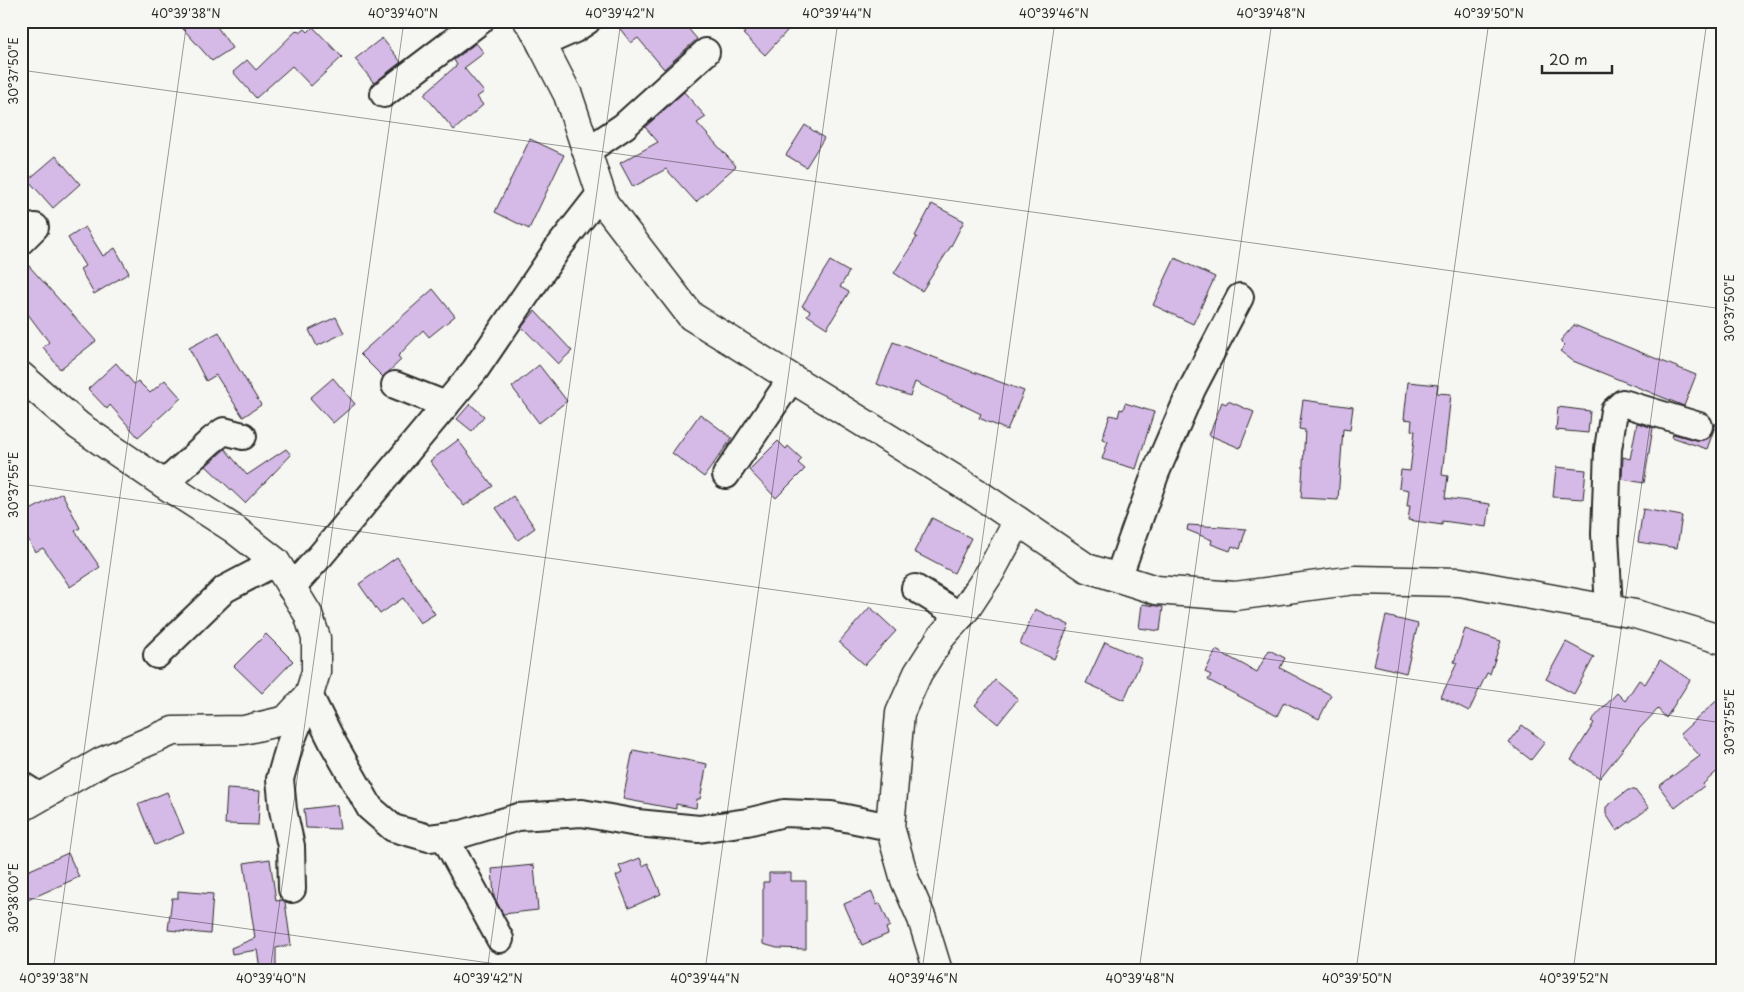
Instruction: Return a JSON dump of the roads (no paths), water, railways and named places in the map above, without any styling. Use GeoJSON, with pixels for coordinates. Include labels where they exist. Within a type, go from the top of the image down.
{"type":"FeatureCollection","features":[{"type":"Feature","properties":{"kind":"street"},"geometry":{"type":"LineString","coordinates":[[384,94],[480,21]]}},
{"type":"Feature","properties":{"kind":"street"},"geometry":{"type":"LineString","coordinates":[[528,21],[547,33],[575,29],[587,21]]}},
{"type":"Feature","properties":{"kind":"street"},"geometry":{"type":"LineString","coordinates":[[547,33],[604,204],[691,316],[977,493],[1087,568],[1156,590],[1235,596],[1355,580],[1460,582],[1635,614],[1723,640]]}},
{"type":"Feature","properties":{"kind":"street"},"geometry":{"type":"LineString","coordinates":[[587,151],[624,126],[706,52]]}},
{"type":"Feature","properties":{"kind":"street"},"geometry":{"type":"LineString","coordinates":[[291,588],[321,555],[476,370],[558,248],[601,194]]}},
{"type":"Feature","properties":{"kind":"street"},"geometry":{"type":"LineString","coordinates":[[1118,578],[1156,472],[1192,389],[1240,297]]}},
{"type":"Feature","properties":{"kind":"street"},"geometry":{"type":"LineString","coordinates":[[21,376],[79,426],[234,529],[276,562],[308,614],[316,638],[316,672],[280,778],[283,810],[291,846],[292,889]]}},
{"type":"Feature","properties":{"kind":"street"},"geometry":{"type":"LineString","coordinates":[[726,474],[792,378]]}},
{"type":"Feature","properties":{"kind":"street"},"geometry":{"type":"LineString","coordinates":[[395,384],[446,405]]}},
{"type":"Feature","properties":{"kind":"street"},"geometry":{"type":"LineString","coordinates":[[1609,609],[1605,534],[1608,449],[1614,412],[1624,403],[1699,426]]}},
{"type":"Feature","properties":{"kind":"street"},"geometry":{"type":"LineString","coordinates":[[164,484],[224,431],[243,436]]}},
{"type":"Feature","properties":{"kind":"street"},"geometry":{"type":"LineString","coordinates":[[938,971],[922,919],[905,880],[890,827],[900,713],[918,673],[941,637],[961,616],[991,571],[1018,520]]}},
{"type":"Feature","properties":{"kind":"street"},"geometry":{"type":"LineString","coordinates":[[157,655],[225,589],[276,562]]}},
{"type":"Feature","properties":{"kind":"street"},"geometry":{"type":"LineString","coordinates":[[916,588],[961,616]]}},
{"type":"Feature","properties":{"kind":"street"},"geometry":{"type":"LineString","coordinates":[[28,797],[103,761],[173,731],[244,730],[286,720],[309,695]]}},
{"type":"Feature","properties":{"kind":"street"},"geometry":{"type":"LineString","coordinates":[[309,695],[333,743],[370,808],[393,828],[429,838],[462,834],[518,817],[582,813],[699,829],[747,822],[784,813],[831,815],[890,827]]}},
{"type":"Feature","properties":{"kind":"street"},"geometry":{"type":"LineString","coordinates":[[444,836],[500,939]]}}]}
